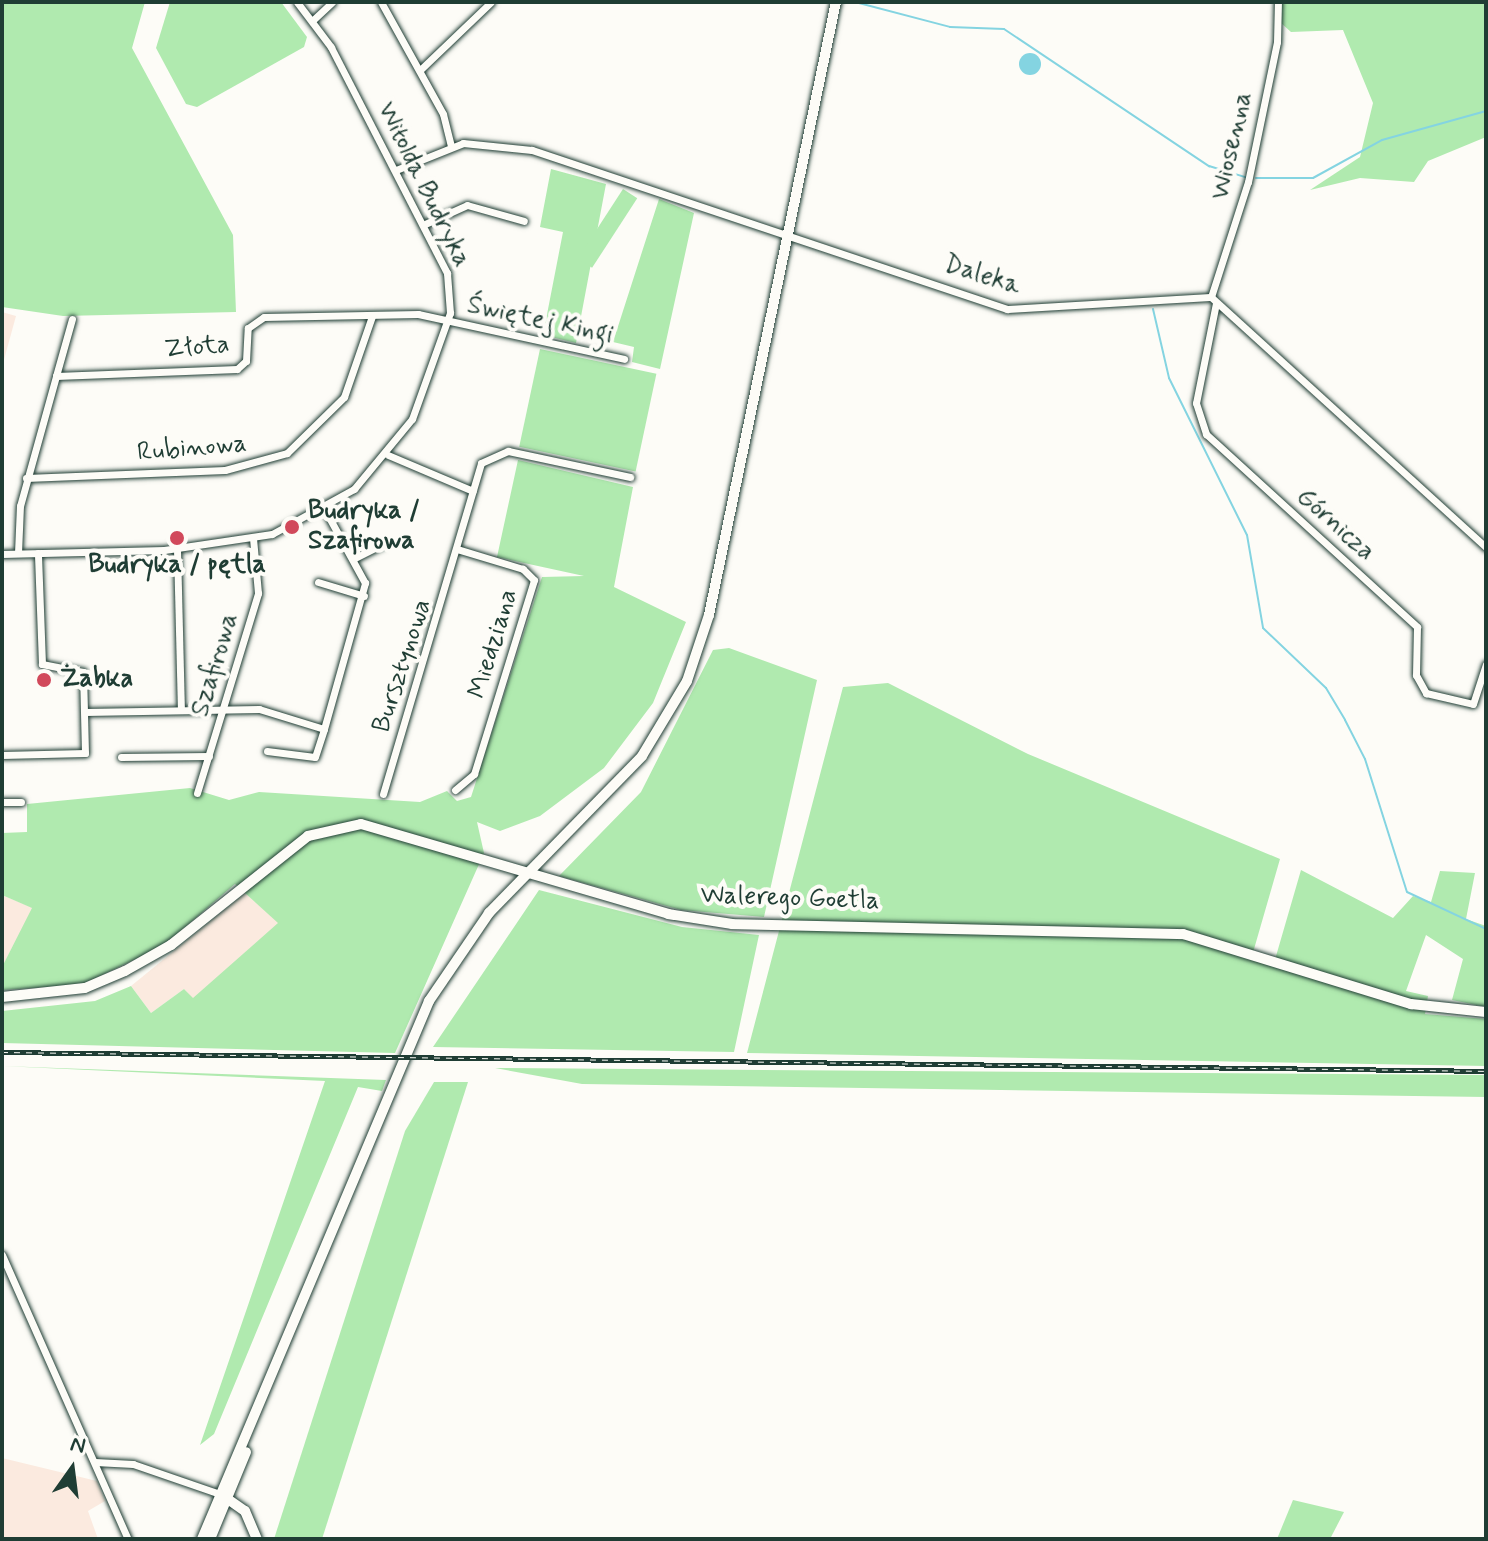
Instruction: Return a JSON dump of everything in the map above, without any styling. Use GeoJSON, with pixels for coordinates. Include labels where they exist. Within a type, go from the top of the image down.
{"type":"FeatureCollection","features":[{"type":"Feature","properties":{"kind":"main road"},"geometry":{"type":"LineString","coordinates":[[202,1539],[223,1496],[429,1001],[468,938],[635,765],[687,681],[709,615],[836,2]]}},
{"type":"Feature","properties":{"kind":"main road","name":"Walerego Goetla"},"geometry":{"type":"LineString","coordinates":[[2,997],[85,988],[125,971],[171,945],[289,848],[340,826],[397,830],[526,875],[732,924],[1183,934],[1411,1004],[1486,1012]]}},
{"type":"Feature","properties":{"kind":"main road"},"geometry":{"type":"LineString","coordinates":[[210,1539],[223,1496]]}},
{"type":"Feature","properties":{"kind":"main road"},"geometry":{"type":"LineString","coordinates":[[223,1496],[250,1517],[257,1539]]}},
{"type":"Feature","properties":{"kind":"street","name":"Witolda Budryka"},"geometry":{"type":"LineString","coordinates":[[2,554],[177,549],[253,538],[325,510],[388,455],[425,394],[447,322],[447,273],[425,224],[313,20],[297,2]]}},
{"type":"Feature","properties":{"kind":"street"},"geometry":{"type":"LineString","coordinates":[[313,20],[332,2]]}},
{"type":"Feature","properties":{"kind":"street"},"geometry":{"type":"LineString","coordinates":[[381,2],[420,70],[451,145]]}},
{"type":"Feature","properties":{"kind":"street"},"geometry":{"type":"LineString","coordinates":[[420,70],[491,2]]}},
{"type":"Feature","properties":{"kind":"street","name":"Wiosenna"},"geometry":{"type":"LineString","coordinates":[[1213,300],[1248,182],[1277,42],[1278,2]]}},
{"type":"Feature","properties":{"kind":"street","name":"Daleka"},"geometry":{"type":"LineString","coordinates":[[396,170],[451,145],[486,142],[552,155],[1007,309],[1213,300]]}},
{"type":"Feature","properties":{"kind":"street"},"geometry":{"type":"LineString","coordinates":[[425,224],[467,205],[524,221]]}},
{"type":"Feature","properties":{"kind":"street"},"geometry":{"type":"LineString","coordinates":[[1213,300],[1486,547]]}},
{"type":"Feature","properties":{"kind":"street","name":"Górnicza"},"geometry":{"type":"LineString","coordinates":[[1213,300],[1196,403],[1206,434],[1417,627],[1416,675],[1426,693],[1473,704],[1486,664]]}},
{"type":"Feature","properties":{"kind":"street","name":"Złota"},"geometry":{"type":"LineString","coordinates":[[56,376],[237,369],[246,361],[248,328],[259,318],[372,316],[447,322]]}},
{"type":"Feature","properties":{"kind":"street","name":"Rubinowa"},"geometry":{"type":"LineString","coordinates":[[26,478],[225,470],[287,453],[344,397],[372,316]]}},
{"type":"Feature","properties":{"kind":"street"},"geometry":{"type":"LineString","coordinates":[[18,553],[26,478],[72,319]]}},
{"type":"Feature","properties":{"kind":"street","name":"Świętej Kingi"},"geometry":{"type":"LineString","coordinates":[[447,322],[624,359]]}},
{"type":"Feature","properties":{"kind":"street","name":"Bursztynowa"},"geometry":{"type":"LineString","coordinates":[[383,794],[460,550],[481,463],[508,451],[630,477]]}},
{"type":"Feature","properties":{"kind":"street"},"geometry":{"type":"LineString","coordinates":[[388,455],[473,491]]}},
{"type":"Feature","properties":{"kind":"street"},"geometry":{"type":"LineString","coordinates":[[267,751],[315,757],[364,596],[355,558],[325,510]]}},
{"type":"Feature","properties":{"kind":"street","name":"Szafirowa"},"geometry":{"type":"LineString","coordinates":[[197,793],[258,593],[253,538]]}},
{"type":"Feature","properties":{"kind":"street"},"geometry":{"type":"LineString","coordinates":[[355,558],[381,545]]}},
{"type":"Feature","properties":{"kind":"street"},"geometry":{"type":"LineString","coordinates":[[177,549],[181,709]]}},
{"type":"Feature","properties":{"kind":"street","name":"Miedziana"},"geometry":{"type":"LineString","coordinates":[[455,790],[474,774],[534,580],[514,565],[460,550]]}},
{"type":"Feature","properties":{"kind":"street"},"geometry":{"type":"LineString","coordinates":[[2,755],[85,753],[81,670],[42,664],[38,553]]}},
{"type":"Feature","properties":{"kind":"street"},"geometry":{"type":"LineString","coordinates":[[318,582],[364,596]]}},
{"type":"Feature","properties":{"kind":"street"},"geometry":{"type":"LineString","coordinates":[[85,712],[222,710],[276,714],[324,729]]}},
{"type":"Feature","properties":{"kind":"street","name":"Szafirowa"},"geometry":{"type":"LineString","coordinates":[[121,757],[209,756]]}},
{"type":"Feature","properties":{"kind":"street"},"geometry":{"type":"LineString","coordinates":[[2,802],[21,802]]}},
{"type":"Feature","properties":{"kind":"street"},"geometry":{"type":"LineString","coordinates":[[2,1255],[128,1539]]}},
{"type":"Feature","properties":{"kind":"street"},"geometry":{"type":"LineString","coordinates":[[95,1462],[133,1464],[223,1496]]}},
{"type":"Feature","properties":{"kind":"shaded area"},"geometry":{"type":"Polygon","coordinates":[[[2,312],[16,316],[2,367],[2,312]]]}},
{"type":"Feature","properties":{"kind":"shaded area"},"geometry":{"type":"Polygon","coordinates":[[[245,893],[279,923],[193,999],[184,989],[151,1013],[131,986],[245,893]]]}},
{"type":"Feature","properties":{"kind":"shaded area"},"geometry":{"type":"Polygon","coordinates":[[[2,895],[33,908],[2,967],[2,895]]]}},
{"type":"Feature","properties":{"kind":"shaded area"},"geometry":{"type":"Polygon","coordinates":[[[2,1458],[97,1481],[105,1501],[88,1511],[98,1539],[2,1539],[2,1458]]]}},
{"type":"Feature","properties":{"kind":"green space"},"geometry":{"type":"Polygon","coordinates":[[[2,2],[145,2],[132,48],[233,235],[236,312],[63,316],[2,307],[2,2]]]}},
{"type":"Feature","properties":{"kind":"green space"},"geometry":{"type":"Polygon","coordinates":[[[170,2],[281,2],[307,37],[304,47],[197,107],[186,104],[156,48],[170,2]]]}},
{"type":"Feature","properties":{"kind":"green space"},"geometry":{"type":"Polygon","coordinates":[[[1280,2],[1486,2],[1486,137],[1428,161],[1414,182],[1360,178],[1310,190],[1360,157],[1373,103],[1343,30],[1291,32],[1281,23],[1280,2]]]}},
{"type":"Feature","properties":{"kind":"green space"},"geometry":{"type":"Polygon","coordinates":[[[551,169],[606,184],[576,343],[543,335],[563,232],[540,227],[551,169]]]}},
{"type":"Feature","properties":{"kind":"green space"},"geometry":{"type":"Polygon","coordinates":[[[623,189],[637,198],[592,268],[578,259],[623,189]]]}},
{"type":"Feature","properties":{"kind":"green space"},"geometry":{"type":"Polygon","coordinates":[[[659,199],[694,213],[660,369],[632,362],[634,347],[613,342],[659,199]]]}},
{"type":"Feature","properties":{"kind":"green space"},"geometry":{"type":"Polygon","coordinates":[[[540,349],[656,374],[636,472],[519,447],[540,349]]]}},
{"type":"Feature","properties":{"kind":"green space"},"geometry":{"type":"Polygon","coordinates":[[[518,460],[633,487],[614,587],[686,622],[653,703],[604,768],[540,816],[500,831],[477,822],[484,853],[395,1053],[2,1043],[2,1011],[95,1001],[131,986],[151,1013],[184,989],[193,998],[278,923],[235,884],[163,946],[81,985],[2,990],[2,967],[32,908],[2,895],[2,833],[27,832],[27,804],[190,788],[229,800],[259,792],[420,802],[447,791],[457,801],[471,797],[542,577],[584,576],[497,557],[518,460]]]}},
{"type":"Feature","properties":{"kind":"green space"},"geometry":{"type":"Polygon","coordinates":[[[729,648],[817,680],[764,917],[681,910],[559,876],[641,792],[713,650],[729,648]]]}},
{"type":"Feature","properties":{"kind":"green space"},"geometry":{"type":"Polygon","coordinates":[[[888,683],[1028,754],[1280,859],[1252,956],[1274,963],[1301,870],[1393,918],[1413,896],[1431,902],[1440,871],[1475,873],[1466,919],[1486,926],[1486,1007],[1452,1000],[1463,959],[1426,935],[1406,991],[1428,996],[1425,1014],[1486,1019],[1486,1066],[747,1053],[843,687],[888,683]]]}},
{"type":"Feature","properties":{"kind":"green space"},"geometry":{"type":"Polygon","coordinates":[[[539,890],[682,927],[759,935],[734,1052],[433,1047],[539,890]]]}},
{"type":"Feature","properties":{"kind":"green space"},"geometry":{"type":"Polygon","coordinates":[[[2,1066],[386,1080],[382,1091],[358,1087],[214,1434],[200,1445],[325,1081],[2,1066]]]}},
{"type":"Feature","properties":{"kind":"green space"},"geometry":{"type":"Polygon","coordinates":[[[495,1068],[1486,1075],[1486,1097],[582,1084],[495,1068]]]}},
{"type":"Feature","properties":{"kind":"green space"},"geometry":{"type":"Polygon","coordinates":[[[434,1082],[468,1082],[322,1539],[274,1539],[405,1131],[434,1082]]]}},
{"type":"Feature","properties":{"kind":"green space"},"geometry":{"type":"Polygon","coordinates":[[[1293,1500],[1344,1512],[1330,1539],[1277,1539],[1293,1500]]]}},
{"type":"Feature","properties":{"kind":"water"},"geometry":{"type":"Polygon","coordinates":[[[1030,53],[1038,56],[1041,64],[1038,72],[1030,75],[1022,72],[1019,64],[1022,56],[1030,53]]]}},
{"type":"Feature","properties":{"kind":"waterway"},"geometry":{"type":"LineString","coordinates":[[855,2],[950,27],[1004,29],[1209,166],[1245,177]]}},
{"type":"Feature","properties":{"kind":"waterway"},"geometry":{"type":"LineString","coordinates":[[1256,178],[1313,178],[1382,140],[1486,111]]}},
{"type":"Feature","properties":{"kind":"waterway"},"geometry":{"type":"LineString","coordinates":[[1153,309],[1169,378],[1247,535],[1263,628],[1326,688],[1345,720],[1365,759],[1407,892],[1486,929]]}},
{"type":"Feature","properties":{"kind":"railway"},"geometry":{"type":"LineString","coordinates":[[2,1052],[1486,1071]]}},
{"type":"Feature","properties":{"kind":"place","name":"Budryka / Szafirowa"},"geometry":{"type":"Point","coordinates":[292,527]}},
{"type":"Feature","properties":{"kind":"place","name":"Budryka / pętla"},"geometry":{"type":"Point","coordinates":[177,538]}},
{"type":"Feature","properties":{"kind":"place","name":"Żabka"},"geometry":{"type":"Point","coordinates":[44,680]}}]}
